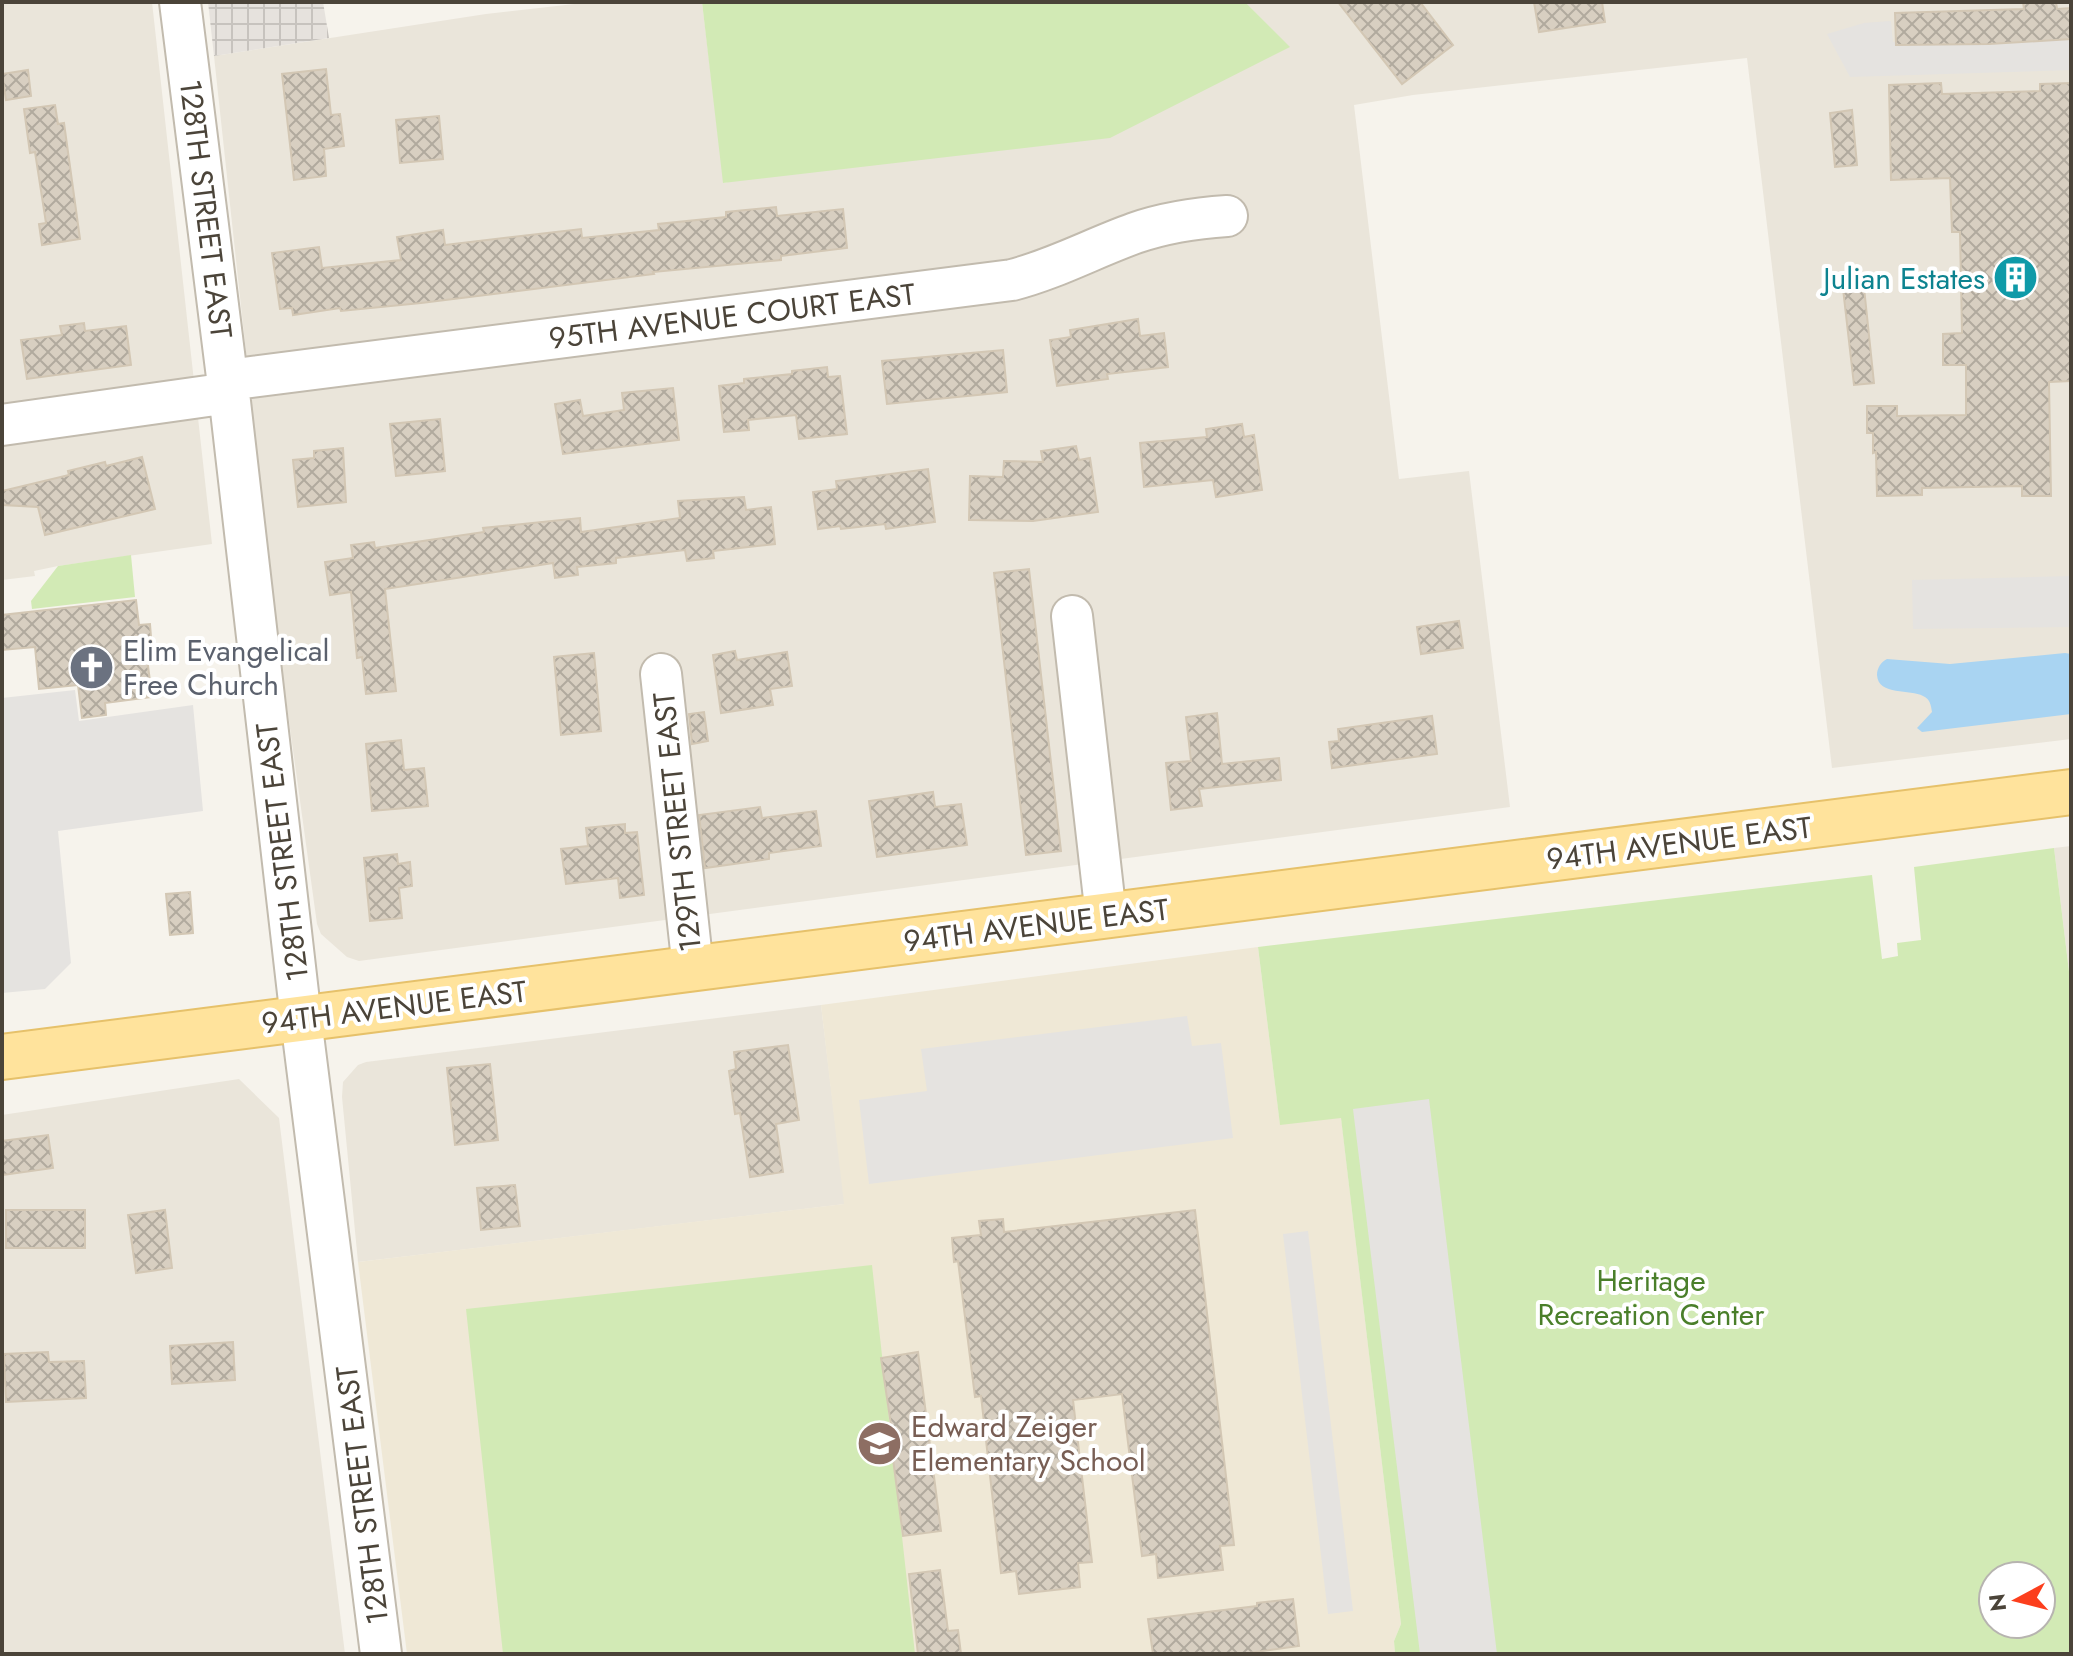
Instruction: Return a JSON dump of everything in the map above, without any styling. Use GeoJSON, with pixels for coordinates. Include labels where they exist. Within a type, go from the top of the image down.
{"type":"FeatureCollection","features":[{"type":"Feature","properties":{"kind":"main road","name":"94TH AVENUE EAST"},"geometry":{"type":"LineString","coordinates":[[2,1057],[2071,792]]}},
{"type":"Feature","properties":{"kind":"street","name":"128TH STREET EAST"},"geometry":{"type":"LineString","coordinates":[[180,2],[301,1019],[381,1654]]}},
{"type":"Feature","properties":{"kind":"street","name":"95TH AVENUE COURT EAST"},"geometry":{"type":"LineString","coordinates":[[2,425],[228,386],[1012,280],[1052,269],[1135,233],[1171,223],[1227,216]]}},
{"type":"Feature","properties":{"kind":"street"},"geometry":{"type":"LineString","coordinates":[[1072,616],[1106,916]]}},
{"type":"Feature","properties":{"kind":"street","name":"129TH STREET EAST"},"geometry":{"type":"LineString","coordinates":[[661,674],[693,969]]}},
{"type":"Feature","properties":{"kind":"shaded area"},"geometry":{"type":"Polygon","coordinates":[[[2,2],[152,2],[212,544],[58,566],[34,571],[35,576],[2,580],[2,2]]]}},
{"type":"Feature","properties":{"kind":"shaded area"},"geometry":{"type":"Polygon","coordinates":[[[208,2],[323,2],[329,38],[214,56],[208,2]]]}},
{"type":"Feature","properties":{"kind":"shaded area"},"geometry":{"type":"Polygon","coordinates":[[[592,2],[702,2],[724,183],[1289,47],[1245,2],[2071,2],[2071,739],[1832,768],[1747,58],[1413,95],[1354,105],[1399,479],[1469,471],[1510,807],[359,961],[347,957],[321,934],[317,924],[274,612],[214,56],[486,14],[592,2]]]}},
{"type":"Feature","properties":{"kind":"shaded area"},"geometry":{"type":"Polygon","coordinates":[[[1891,21],[1893,42],[2071,39],[2071,70],[1850,77],[1827,34],[1864,23],[1891,21]]]}},
{"type":"Feature","properties":{"kind":"shaded area"},"geometry":{"type":"Polygon","coordinates":[[[2071,576],[2071,627],[1913,629],[1912,580],[2071,576]]]}},
{"type":"Feature","properties":{"kind":"shaded area"},"geometry":{"type":"Polygon","coordinates":[[[75,690],[79,721],[193,705],[203,811],[58,831],[71,963],[45,989],[2,993],[2,698],[75,690]]]}},
{"type":"Feature","properties":{"kind":"shaded area"},"geometry":{"type":"Polygon","coordinates":[[[2071,846],[2071,988],[2054,848],[2071,846]]]}},
{"type":"Feature","properties":{"kind":"shaded area","name":"Edward Zeiger Elementary School"},"geometry":{"type":"Polygon","coordinates":[[[1258,947],[1280,1124],[1341,1117],[1401,1624],[1394,1641],[1395,1654],[407,1654],[358,1262],[844,1204],[821,1005],[1258,947]]]}},
{"type":"Feature","properties":{"kind":"shaded area"},"geometry":{"type":"Polygon","coordinates":[[[821,1005],[845,1204],[358,1262],[342,1097],[343,1082],[358,1065],[821,1005]]]}},
{"type":"Feature","properties":{"kind":"shaded area"},"geometry":{"type":"Polygon","coordinates":[[[1187,1016],[1192,1046],[1221,1043],[1233,1138],[869,1184],[859,1100],[927,1091],[921,1049],[1187,1016]]]}},
{"type":"Feature","properties":{"kind":"shaded area"},"geometry":{"type":"Polygon","coordinates":[[[239,1079],[279,1118],[345,1654],[2,1654],[2,1115],[239,1079]]]}},
{"type":"Feature","properties":{"kind":"shaded area"},"geometry":{"type":"Polygon","coordinates":[[[1429,1099],[1497,1654],[1420,1654],[1353,1109],[1429,1099]]]}},
{"type":"Feature","properties":{"kind":"shaded area"},"geometry":{"type":"Polygon","coordinates":[[[1308,1231],[1353,1611],[1328,1614],[1283,1234],[1308,1231]]]}},
{"type":"Feature","properties":{"kind":"green space"},"geometry":{"type":"Polygon","coordinates":[[[702,2],[1245,2],[1290,47],[1110,138],[723,183],[702,2]]]}},
{"type":"Feature","properties":{"kind":"green space"},"geometry":{"type":"Polygon","coordinates":[[[131,555],[135,597],[32,609],[31,601],[58,566],[131,555]]]}},
{"type":"Feature","properties":{"kind":"green space","name":"Heritage Recreation Center"},"geometry":{"type":"Polygon","coordinates":[[[2054,848],[2071,988],[2071,1654],[1395,1654],[1394,1641],[1401,1624],[1341,1118],[1280,1125],[1258,947],[1872,875],[1882,959],[1898,956],[1897,943],[1921,940],[1914,867],[2054,848]]]}},
{"type":"Feature","properties":{"kind":"green space"},"geometry":{"type":"Polygon","coordinates":[[[872,1265],[915,1654],[503,1654],[466,1309],[872,1265]]]}},
{"type":"Feature","properties":{"kind":"water"},"geometry":{"type":"Polygon","coordinates":[[[2071,654],[2071,714],[1922,732],[1917,728],[1932,712],[1929,701],[1918,694],[1883,686],[1877,675],[1887,659],[1950,664],[2071,654]]]}},
{"type":"Feature","properties":{"kind":"building"},"geometry":{"type":"Polygon","coordinates":[[[1338,2],[1420,2],[1453,45],[1402,84],[1338,2]]]}},
{"type":"Feature","properties":{"kind":"building"},"geometry":{"type":"Polygon","coordinates":[[[1534,2],[1602,2],[1605,22],[1539,32],[1534,2]]]}},
{"type":"Feature","properties":{"kind":"building"},"geometry":{"type":"Polygon","coordinates":[[[2023,2],[2056,2],[2057,9],[2071,8],[2071,39],[1896,45],[1895,13],[2024,9],[2023,2]]]}},
{"type":"Feature","properties":{"kind":"building"},"geometry":{"type":"Polygon","coordinates":[[[326,69],[331,115],[340,114],[344,146],[324,149],[326,176],[294,180],[282,74],[326,69]]]}},
{"type":"Feature","properties":{"kind":"building"},"geometry":{"type":"Polygon","coordinates":[[[28,70],[31,96],[6,100],[2,74],[28,70]]]}},
{"type":"Feature","properties":{"kind":"building","name":"Julian Estates"},"geometry":{"type":"Polygon","coordinates":[[[1941,83],[1942,94],[2040,91],[2040,84],[2071,83],[2071,381],[2049,382],[2051,496],[2022,496],[2022,486],[1922,488],[1922,495],[1877,496],[1876,452],[1873,453],[1873,433],[1867,433],[1867,406],[1897,406],[1897,416],[1966,415],[1966,365],[1943,365],[1943,334],[1962,333],[1960,232],[1952,232],[1950,178],[1891,180],[1889,85],[1941,83]]]}},
{"type":"Feature","properties":{"kind":"building"},"geometry":{"type":"Polygon","coordinates":[[[55,105],[58,124],[64,123],[80,239],[42,245],[39,224],[46,223],[35,152],[30,153],[24,109],[55,105]]]}},
{"type":"Feature","properties":{"kind":"building"},"geometry":{"type":"Polygon","coordinates":[[[1852,110],[1857,165],[1835,167],[1830,113],[1852,110]]]}},
{"type":"Feature","properties":{"kind":"building"},"geometry":{"type":"Polygon","coordinates":[[[439,116],[443,159],[400,163],[396,120],[439,116]]]}},
{"type":"Feature","properties":{"kind":"building"},"geometry":{"type":"Polygon","coordinates":[[[776,207],[777,216],[843,209],[847,248],[781,256],[781,260],[653,272],[421,303],[341,311],[340,308],[293,315],[292,308],[280,309],[272,253],[319,247],[322,268],[401,260],[397,237],[443,230],[445,245],[581,229],[582,238],[659,230],[658,224],[726,217],[726,212],[776,207]]]}},
{"type":"Feature","properties":{"kind":"building"},"geometry":{"type":"Polygon","coordinates":[[[1863,278],[1874,383],[1854,385],[1842,280],[1863,278]]]}},
{"type":"Feature","properties":{"kind":"building"},"geometry":{"type":"Polygon","coordinates":[[[1138,319],[1140,336],[1164,333],[1168,367],[1107,374],[1108,379],[1057,386],[1050,340],[1071,337],[1070,330],[1138,319]]]}},
{"type":"Feature","properties":{"kind":"building"},"geometry":{"type":"Polygon","coordinates":[[[84,323],[85,331],[126,326],[131,365],[27,379],[21,340],[62,335],[60,326],[84,323]]]}},
{"type":"Feature","properties":{"kind":"building"},"geometry":{"type":"Polygon","coordinates":[[[1003,350],[1007,392],[887,404],[882,361],[1003,350]]]}},
{"type":"Feature","properties":{"kind":"building"},"geometry":{"type":"Polygon","coordinates":[[[827,367],[828,377],[840,376],[847,434],[799,439],[796,415],[748,420],[749,430],[724,432],[719,386],[744,383],[744,379],[827,367]]]}},
{"type":"Feature","properties":{"kind":"building"},"geometry":{"type":"Polygon","coordinates":[[[673,388],[679,440],[563,454],[555,404],[580,400],[583,416],[624,410],[622,393],[673,388]]]}},
{"type":"Feature","properties":{"kind":"building"},"geometry":{"type":"Polygon","coordinates":[[[440,419],[445,471],[396,476],[390,424],[440,419]]]}},
{"type":"Feature","properties":{"kind":"building"},"geometry":{"type":"Polygon","coordinates":[[[1242,424],[1244,437],[1254,435],[1262,490],[1216,497],[1213,480],[1144,487],[1140,443],[1207,437],[1206,429],[1242,424]]]}},
{"type":"Feature","properties":{"kind":"building"},"geometry":{"type":"Polygon","coordinates":[[[1076,446],[1079,460],[1090,458],[1098,512],[1033,521],[969,520],[970,476],[1003,477],[1004,461],[1043,462],[1041,451],[1076,446]]]}},
{"type":"Feature","properties":{"kind":"building"},"geometry":{"type":"Polygon","coordinates":[[[343,448],[346,502],[298,507],[293,460],[314,458],[314,451],[343,448]]]}},
{"type":"Feature","properties":{"kind":"building"},"geometry":{"type":"Polygon","coordinates":[[[142,457],[155,509],[45,535],[38,507],[2,505],[2,491],[69,475],[68,471],[105,462],[106,466],[142,457]]]}},
{"type":"Feature","properties":{"kind":"building"},"geometry":{"type":"Polygon","coordinates":[[[928,469],[935,522],[886,529],[885,524],[818,529],[813,492],[837,489],[836,481],[928,469]]]}},
{"type":"Feature","properties":{"kind":"building"},"geometry":{"type":"Polygon","coordinates":[[[744,497],[746,510],[771,507],[775,544],[713,551],[714,558],[687,561],[685,550],[616,558],[616,563],[577,567],[578,575],[555,578],[553,563],[385,589],[396,691],[366,694],[362,657],[357,658],[351,592],[330,595],[325,562],[353,558],[351,545],[374,542],[375,548],[484,532],[483,528],[580,518],[581,532],[680,518],[678,501],[744,497]]]}},
{"type":"Feature","properties":{"kind":"building"},"geometry":{"type":"Polygon","coordinates":[[[1029,569],[1061,851],[1026,855],[994,573],[1029,569]]]}},
{"type":"Feature","properties":{"kind":"building","name":"Elim Evangelical Free Church"},"geometry":{"type":"Polygon","coordinates":[[[136,600],[139,625],[150,624],[152,650],[146,650],[152,697],[105,703],[106,715],[82,718],[78,685],[39,689],[35,647],[2,650],[2,615],[136,600]]]}},
{"type":"Feature","properties":{"kind":"building"},"geometry":{"type":"Polygon","coordinates":[[[1459,621],[1463,648],[1421,654],[1417,627],[1459,621]]]}},
{"type":"Feature","properties":{"kind":"building"},"geometry":{"type":"Polygon","coordinates":[[[735,651],[737,660],[787,652],[792,686],[770,689],[773,705],[721,713],[713,655],[735,651]]]}},
{"type":"Feature","properties":{"kind":"building"},"geometry":{"type":"Polygon","coordinates":[[[594,653],[601,731],[561,735],[554,657],[594,653]]]}},
{"type":"Feature","properties":{"kind":"building"},"geometry":{"type":"Polygon","coordinates":[[[704,712],[708,741],[692,744],[689,714],[704,712]]]}},
{"type":"Feature","properties":{"kind":"building"},"geometry":{"type":"Polygon","coordinates":[[[1217,713],[1222,764],[1279,758],[1281,780],[1199,789],[1202,806],[1171,810],[1166,763],[1191,761],[1186,717],[1217,713]]]}},
{"type":"Feature","properties":{"kind":"building"},"geometry":{"type":"Polygon","coordinates":[[[1432,716],[1437,754],[1332,768],[1329,742],[1339,741],[1338,729],[1432,716]]]}},
{"type":"Feature","properties":{"kind":"building"},"geometry":{"type":"Polygon","coordinates":[[[401,740],[404,770],[424,768],[428,806],[372,811],[366,744],[401,740]]]}},
{"type":"Feature","properties":{"kind":"building"},"geometry":{"type":"Polygon","coordinates":[[[933,792],[935,807],[961,804],[967,845],[877,857],[869,801],[933,792]]]}},
{"type":"Feature","properties":{"kind":"building"},"geometry":{"type":"Polygon","coordinates":[[[760,807],[762,818],[816,811],[821,846],[769,853],[769,859],[705,868],[699,815],[760,807]]]}},
{"type":"Feature","properties":{"kind":"building"},"geometry":{"type":"Polygon","coordinates":[[[625,824],[625,833],[637,832],[644,895],[620,898],[618,878],[566,884],[561,849],[588,846],[586,828],[625,824]]]}},
{"type":"Feature","properties":{"kind":"building"},"geometry":{"type":"Polygon","coordinates":[[[397,854],[398,864],[410,862],[412,886],[399,888],[402,918],[370,921],[364,858],[397,854]]]}},
{"type":"Feature","properties":{"kind":"building"},"geometry":{"type":"Polygon","coordinates":[[[190,892],[193,933],[170,935],[166,894],[190,892]]]}},
{"type":"Feature","properties":{"kind":"building"},"geometry":{"type":"Polygon","coordinates":[[[788,1045],[799,1120],[776,1124],[783,1172],[750,1177],[740,1113],[735,1114],[729,1071],[736,1069],[734,1052],[788,1045]]]}},
{"type":"Feature","properties":{"kind":"building"},"geometry":{"type":"Polygon","coordinates":[[[490,1064],[498,1140],[455,1145],[447,1068],[490,1064]]]}},
{"type":"Feature","properties":{"kind":"building"},"geometry":{"type":"Polygon","coordinates":[[[48,1135],[53,1168],[2,1175],[2,1141],[48,1135]]]}},
{"type":"Feature","properties":{"kind":"building"},"geometry":{"type":"Polygon","coordinates":[[[515,1185],[520,1226],[481,1230],[477,1188],[515,1185]]]}},
{"type":"Feature","properties":{"kind":"building"},"geometry":{"type":"Polygon","coordinates":[[[6,1210],[85,1210],[85,1248],[6,1248],[6,1210]]]}},
{"type":"Feature","properties":{"kind":"building"},"geometry":{"type":"Polygon","coordinates":[[[165,1210],[172,1268],[136,1273],[128,1215],[165,1210]]]}},
{"type":"Feature","properties":{"kind":"building"},"geometry":{"type":"Polygon","coordinates":[[[1195,1210],[1234,1545],[1220,1546],[1223,1570],[1158,1578],[1156,1554],[1142,1556],[1122,1394],[1073,1400],[1092,1562],[1078,1563],[1080,1587],[1019,1594],[1016,1571],[1001,1573],[981,1396],[975,1397],[958,1261],[954,1262],[952,1238],[981,1235],[979,1221],[1003,1219],[1004,1232],[1195,1210]]]}},
{"type":"Feature","properties":{"kind":"building"},"geometry":{"type":"Polygon","coordinates":[[[233,1342],[235,1380],[172,1384],[170,1346],[233,1342]]]}},
{"type":"Feature","properties":{"kind":"building"},"geometry":{"type":"Polygon","coordinates":[[[48,1352],[49,1362],[84,1361],[86,1398],[6,1402],[4,1354],[48,1352]]]}},
{"type":"Feature","properties":{"kind":"building"},"geometry":{"type":"Polygon","coordinates":[[[918,1352],[941,1531],[903,1536],[893,1459],[896,1458],[881,1358],[918,1352]]]}},
{"type":"Feature","properties":{"kind":"building"},"geometry":{"type":"Polygon","coordinates":[[[940,1570],[948,1631],[958,1630],[961,1654],[918,1654],[909,1574],[940,1570]]]}},
{"type":"Feature","properties":{"kind":"building"},"geometry":{"type":"Polygon","coordinates":[[[1293,1599],[1299,1646],[1241,1654],[1153,1654],[1148,1619],[1293,1599]]]}},
{"type":"Feature","properties":{"kind":"place","name":"Julian Estates"},"geometry":{"type":"Point","coordinates":[2016,278]}},
{"type":"Feature","properties":{"kind":"place","name":"Elim Evangelical Free Church"},"geometry":{"type":"Point","coordinates":[92,667]}},
{"type":"Feature","properties":{"kind":"place","name":"Edward Zeiger Elementary School"},"geometry":{"type":"Point","coordinates":[880,1443]}}]}
